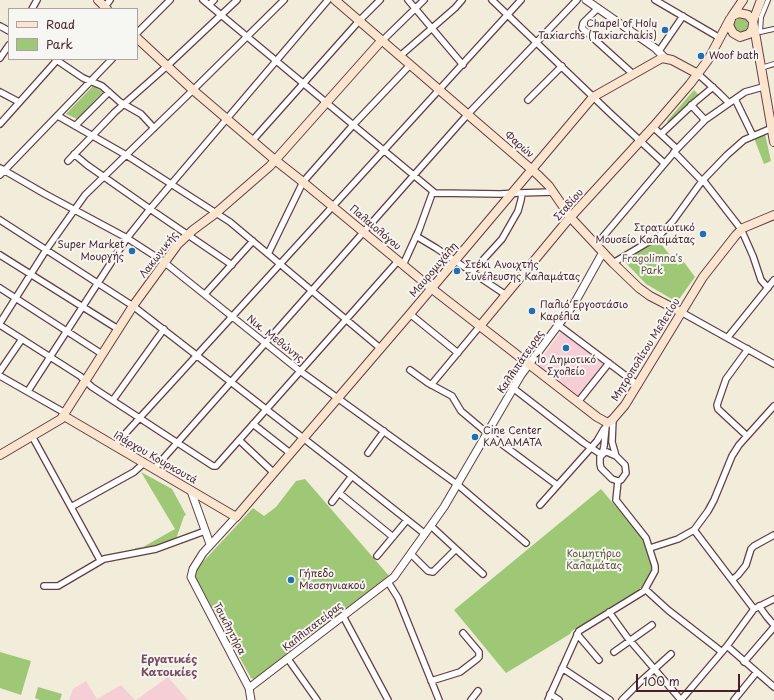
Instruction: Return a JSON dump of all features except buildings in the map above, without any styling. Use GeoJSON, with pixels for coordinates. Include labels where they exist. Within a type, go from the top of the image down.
{"type":"FeatureCollection","features":[{"type":"Feature","properties":{"kind":"main road"},"geometry":{"type":"LineString","coordinates":[[98,0],[106,6]]}},
{"type":"Feature","properties":{"kind":"main road","name":"Φαρών"},"geometry":{"type":"LineString","coordinates":[[335,0],[547,183],[571,218],[613,263],[646,293],[681,312]]}},
{"type":"Feature","properties":{"kind":"main road"},"geometry":{"type":"LineString","coordinates":[[720,38],[726,35],[746,36],[750,33],[761,0]]}},
{"type":"Feature","properties":{"kind":"main road","name":"Σταδίου"},"geometry":{"type":"LineString","coordinates":[[480,326],[571,218],[653,127],[698,74],[708,60],[741,1]]}},
{"type":"Feature","properties":{"kind":"main road"},"geometry":{"type":"LineString","coordinates":[[758,51],[730,30],[729,25],[735,14],[743,12],[748,15],[753,23],[758,51],[763,87],[773,130],[774,142]]}},
{"type":"Feature","properties":{"kind":"main road","name":"Παλαιολόγου"},"geometry":{"type":"LineString","coordinates":[[138,39],[193,90],[252,141],[431,288],[597,417],[609,423]]}},
{"type":"Feature","properties":{"kind":"main road","name":"Λακωνικής"},"geometry":{"type":"LineString","coordinates":[[0,455],[59,420],[118,329],[178,244],[187,235],[216,213],[275,160],[382,40]]}},
{"type":"Feature","properties":{"kind":"main road"},"geometry":{"type":"LineString","coordinates":[[665,58],[672,60],[698,74]]}},
{"type":"Feature","properties":{"kind":"main road","name":"Μαυρομιχάλη"},"geometry":{"type":"LineString","coordinates":[[236,517],[593,97],[658,60],[665,58]]}},
{"type":"Feature","properties":{"kind":"main road","name":"Μητροπολίτου Μελετίου"},"geometry":{"type":"LineString","coordinates":[[609,423],[638,385],[681,312],[707,272],[741,229],[774,215]]}},
{"type":"Feature","properties":{"kind":"main road","name":"Ιλάρχου Κουρκουτά"},"geometry":{"type":"LineString","coordinates":[[64,414],[114,446],[236,517]]}},
{"type":"Feature","properties":{"kind":"street"},"geometry":{"type":"LineString","coordinates":[[138,32],[170,0]]}},
{"type":"Feature","properties":{"kind":"street"},"geometry":{"type":"LineString","coordinates":[[203,0],[354,124],[435,193],[511,194],[554,192]]}},
{"type":"Feature","properties":{"kind":"street"},"geometry":{"type":"LineString","coordinates":[[209,5],[214,0]]}},
{"type":"Feature","properties":{"kind":"street"},"geometry":{"type":"LineString","coordinates":[[68,161],[115,112],[125,105],[237,0]]}},
{"type":"Feature","properties":{"kind":"street"},"geometry":{"type":"LineString","coordinates":[[284,0],[85,195],[46,250],[0,324],[80,376],[85,381],[177,443],[212,466],[216,466],[346,320],[401,263],[416,236],[432,194],[435,193]]}},
{"type":"Feature","properties":{"kind":"street"},"geometry":{"type":"LineString","coordinates":[[28,391],[127,238],[171,184],[328,0]]}},
{"type":"Feature","properties":{"kind":"street"},"geometry":{"type":"LineString","coordinates":[[252,141],[359,21],[380,0]]}},
{"type":"Feature","properties":{"kind":"street"},"geometry":{"type":"LineString","coordinates":[[408,0],[463,65]]}},
{"type":"Feature","properties":{"kind":"street"},"geometry":{"type":"LineString","coordinates":[[382,40],[424,0]]}},
{"type":"Feature","properties":{"kind":"street"},"geometry":{"type":"LineString","coordinates":[[400,56],[455,8],[462,0]]}},
{"type":"Feature","properties":{"kind":"street"},"geometry":{"type":"LineString","coordinates":[[492,0],[639,142],[664,164]]}},
{"type":"Feature","properties":{"kind":"street"},"geometry":{"type":"LineString","coordinates":[[114,446],[521,0]]}},
{"type":"Feature","properties":{"kind":"street"},"geometry":{"type":"LineString","coordinates":[[154,469],[468,114],[577,0]]}},
{"type":"Feature","properties":{"kind":"street"},"geometry":{"type":"LineString","coordinates":[[586,0],[659,51],[665,58]]}},
{"type":"Feature","properties":{"kind":"street"},"geometry":{"type":"LineString","coordinates":[[655,0],[720,38]]}},
{"type":"Feature","properties":{"kind":"street"},"geometry":{"type":"LineString","coordinates":[[768,0],[761,17],[760,32],[774,29]]}},
{"type":"Feature","properties":{"kind":"street"},"geometry":{"type":"LineString","coordinates":[[598,8],[583,23],[582,28],[633,74]]}},
{"type":"Feature","properties":{"kind":"street"},"geometry":{"type":"LineString","coordinates":[[659,51],[683,16]]}},
{"type":"Feature","properties":{"kind":"street"},"geometry":{"type":"LineString","coordinates":[[0,58],[8,46]]}},
{"type":"Feature","properties":{"kind":"street"},"geometry":{"type":"LineString","coordinates":[[0,124],[56,60]]}},
{"type":"Feature","properties":{"kind":"street"},"geometry":{"type":"LineString","coordinates":[[58,60],[83,78],[109,92],[125,105],[141,114],[154,128]]}},
{"type":"Feature","properties":{"kind":"street"},"geometry":{"type":"LineString","coordinates":[[1,171],[58,116],[111,60]]}},
{"type":"Feature","properties":{"kind":"street"},"geometry":{"type":"LineString","coordinates":[[760,68],[774,64]]}},
{"type":"Feature","properties":{"kind":"street"},"geometry":{"type":"LineString","coordinates":[[268,254],[303,182],[354,124],[410,65]]}},
{"type":"Feature","properties":{"kind":"street"},"geometry":{"type":"LineString","coordinates":[[528,100],[562,66]]}},
{"type":"Feature","properties":{"kind":"street"},"geometry":{"type":"LineString","coordinates":[[698,74],[729,103]]}},
{"type":"Feature","properties":{"kind":"street"},"geometry":{"type":"LineString","coordinates":[[596,245],[676,150],[705,120],[745,92],[763,87]]}},
{"type":"Feature","properties":{"kind":"street"},"geometry":{"type":"LineString","coordinates":[[661,134],[690,105],[713,88]]}},
{"type":"Feature","properties":{"kind":"street"},"geometry":{"type":"LineString","coordinates":[[0,92],[19,102]]}},
{"type":"Feature","properties":{"kind":"street"},"geometry":{"type":"LineString","coordinates":[[75,126],[109,92]]}},
{"type":"Feature","properties":{"kind":"street"},"geometry":{"type":"LineString","coordinates":[[735,99],[753,136]]}},
{"type":"Feature","properties":{"kind":"street"},"geometry":{"type":"LineString","coordinates":[[690,105],[705,120]]}},
{"type":"Feature","properties":{"kind":"street"},"geometry":{"type":"LineString","coordinates":[[58,116],[126,155],[230,222],[380,348]]}},
{"type":"Feature","properties":{"kind":"street"},"geometry":{"type":"LineString","coordinates":[[653,127],[676,150],[719,199],[741,229],[753,256],[761,280],[770,290]]}},
{"type":"Feature","properties":{"kind":"street"},"geometry":{"type":"LineString","coordinates":[[613,263],[663,233],[702,181],[727,155],[753,136],[773,130]]}},
{"type":"Feature","properties":{"kind":"street"},"geometry":{"type":"LineString","coordinates":[[74,154],[103,176],[232,265]]}},
{"type":"Feature","properties":{"kind":"street","name":"Νικ. Μεθώνης"},"geometry":{"type":"LineString","coordinates":[[1,171],[127,238],[164,262],[300,371],[458,484],[526,543]]}},
{"type":"Feature","properties":{"kind":"street"},"geometry":{"type":"LineString","coordinates":[[472,272],[502,239],[518,210],[522,193]]}},
{"type":"Feature","properties":{"kind":"street"},"geometry":{"type":"LineString","coordinates":[[0,220],[134,306],[425,534]]}},
{"type":"Feature","properties":{"kind":"street"},"geometry":{"type":"LineString","coordinates":[[416,236],[455,260],[506,295]]}},
{"type":"Feature","properties":{"kind":"street"},"geometry":{"type":"LineString","coordinates":[[205,294],[253,241]]}},
{"type":"Feature","properties":{"kind":"street","name":"Καλλιπάτειρας"},"geometry":{"type":"LineString","coordinates":[[458,484],[513,388],[574,304],[603,252]]}},
{"type":"Feature","properties":{"kind":"street"},"geometry":{"type":"LineString","coordinates":[[0,256],[118,329]]}},
{"type":"Feature","properties":{"kind":"street"},"geometry":{"type":"LineString","coordinates":[[728,338],[770,290],[774,280]]}},
{"type":"Feature","properties":{"kind":"street"},"geometry":{"type":"LineString","coordinates":[[0,288],[102,354]]}},
{"type":"Feature","properties":{"kind":"street"},"geometry":{"type":"LineString","coordinates":[[681,312],[774,364]]}},
{"type":"Feature","properties":{"kind":"street"},"geometry":{"type":"LineString","coordinates":[[410,314],[458,353]]}},
{"type":"Feature","properties":{"kind":"street"},"geometry":{"type":"LineString","coordinates":[[558,325],[638,385]]}},
{"type":"Feature","properties":{"kind":"street","name":"Σταδίου"},"geometry":{"type":"LineString","coordinates":[[432,385],[480,326]]}},
{"type":"Feature","properties":{"kind":"street"},"geometry":{"type":"LineString","coordinates":[[113,400],[164,329]]}},
{"type":"Feature","properties":{"kind":"street"},"geometry":{"type":"LineString","coordinates":[[0,371],[22,339]]}},
{"type":"Feature","properties":{"kind":"street"},"geometry":{"type":"LineString","coordinates":[[747,436],[718,409],[717,405],[726,379],[748,349]]}},
{"type":"Feature","properties":{"kind":"street"},"geometry":{"type":"LineString","coordinates":[[578,402],[609,363]]}},
{"type":"Feature","properties":{"kind":"street"},"geometry":{"type":"LineString","coordinates":[[410,370],[452,396],[461,411],[487,433],[557,485]]}},
{"type":"Feature","properties":{"kind":"street"},"geometry":{"type":"LineString","coordinates":[[0,376],[28,391],[64,414]]}},
{"type":"Feature","properties":{"kind":"street"},"geometry":{"type":"LineString","coordinates":[[513,388],[584,443],[602,455]]}},
{"type":"Feature","properties":{"kind":"street"},"geometry":{"type":"LineString","coordinates":[[650,548],[678,539],[694,530],[714,500],[732,456],[739,445],[774,406]]}},
{"type":"Feature","properties":{"kind":"street"},"geometry":{"type":"LineString","coordinates":[[609,423],[602,455],[599,461],[601,468],[612,479],[618,481]]}},
{"type":"Feature","properties":{"kind":"street"},"geometry":{"type":"LineString","coordinates":[[609,423],[616,456]]}},
{"type":"Feature","properties":{"kind":"street","name":"Μητροπολίτου Μελετίου"},"geometry":{"type":"LineString","coordinates":[[540,504],[592,447],[609,423]]}},
{"type":"Feature","properties":{"kind":"street"},"geometry":{"type":"LineString","coordinates":[[253,424],[290,453]]}},
{"type":"Feature","properties":{"kind":"street"},"geometry":{"type":"LineString","coordinates":[[368,453],[384,431]]}},
{"type":"Feature","properties":{"kind":"street"},"geometry":{"type":"LineString","coordinates":[[32,436],[100,560]]}},
{"type":"Feature","properties":{"kind":"street"},"geometry":{"type":"LineString","coordinates":[[239,440],[274,473]]}},
{"type":"Feature","properties":{"kind":"street"},"geometry":{"type":"LineString","coordinates":[[602,455],[607,452],[616,456],[625,465],[626,473],[624,477],[618,481]]}},
{"type":"Feature","properties":{"kind":"street"},"geometry":{"type":"LineString","coordinates":[[71,507],[134,472],[144,463]]}},
{"type":"Feature","properties":{"kind":"street"},"geometry":{"type":"LineString","coordinates":[[332,502],[352,476]]}},
{"type":"Feature","properties":{"kind":"street"},"geometry":{"type":"LineString","coordinates":[[559,700],[549,697],[577,634],[584,627],[646,589],[656,568],[646,538],[616,500],[618,481]]}},
{"type":"Feature","properties":{"kind":"street","name":"Καλλιπατείρας"},"geometry":{"type":"LineString","coordinates":[[249,688],[394,577],[431,526],[458,484]]}},
{"type":"Feature","properties":{"kind":"street"},"geometry":{"type":"LineString","coordinates":[[191,491],[210,544],[236,517]]}},
{"type":"Feature","properties":{"kind":"street"},"geometry":{"type":"LineString","coordinates":[[339,493],[394,537]]}},
{"type":"Feature","properties":{"kind":"street"},"geometry":{"type":"LineString","coordinates":[[377,556],[407,520]]}},
{"type":"Feature","properties":{"kind":"street"},"geometry":{"type":"LineString","coordinates":[[431,526],[483,574]]}},
{"type":"Feature","properties":{"kind":"street"},"geometry":{"type":"LineString","coordinates":[[694,530],[732,580],[774,625],[774,627],[744,662]]}},
{"type":"Feature","properties":{"kind":"street"},"geometry":{"type":"LineString","coordinates":[[44,586],[58,586],[100,560],[156,549],[205,531]]}},
{"type":"Feature","properties":{"kind":"street"},"geometry":{"type":"LineString","coordinates":[[732,580],[746,565],[751,549],[774,535]]}},
{"type":"Feature","properties":{"kind":"street","name":"Τσικλητήρα"},"geometry":{"type":"LineString","coordinates":[[210,544],[195,565],[191,574],[191,579],[249,688]]}},
{"type":"Feature","properties":{"kind":"street"},"geometry":{"type":"LineString","coordinates":[[411,554],[428,571],[434,572],[456,549]]}},
{"type":"Feature","properties":{"kind":"street"},"geometry":{"type":"LineString","coordinates":[[388,582],[398,598],[438,700]]}},
{"type":"Feature","properties":{"kind":"street"},"geometry":{"type":"LineString","coordinates":[[646,589],[668,610],[722,652]]}},
{"type":"Feature","properties":{"kind":"street"},"geometry":{"type":"LineString","coordinates":[[609,612],[631,641],[681,700],[727,646],[757,607],[774,599]]}},
{"type":"Feature","properties":{"kind":"street"},"geometry":{"type":"LineString","coordinates":[[343,616],[388,700]]}},
{"type":"Feature","properties":{"kind":"street"},"geometry":{"type":"LineString","coordinates":[[614,652],[652,625]]}},
{"type":"Feature","properties":{"kind":"street"},"geometry":{"type":"LineString","coordinates":[[431,681],[460,672],[479,657],[479,652],[464,633]]}},
{"type":"Feature","properties":{"kind":"street"},"geometry":{"type":"LineString","coordinates":[[577,634],[599,660]]}},
{"type":"Feature","properties":{"kind":"street"},"geometry":{"type":"LineString","coordinates":[[727,646],[774,688]]}},
{"type":"Feature","properties":{"kind":"street"},"geometry":{"type":"LineString","coordinates":[[622,700],[671,654]]}},
{"type":"Feature","properties":{"kind":"street"},"geometry":{"type":"LineString","coordinates":[[288,659],[317,700]]}},
{"type":"Feature","properties":{"kind":"street"},"geometry":{"type":"LineString","coordinates":[[562,668],[610,700]]}},
{"type":"Feature","properties":{"kind":"street"},"geometry":{"type":"LineString","coordinates":[[734,700],[756,673]]}},
{"type":"Feature","properties":{"kind":"street"},"geometry":{"type":"LineString","coordinates":[[249,688],[251,700]]}},
{"type":"Feature","properties":{"kind":"street"},"geometry":{"type":"LineString","coordinates":[[471,700],[478,691]]}},
{"type":"Feature","properties":{"kind":"shaded area","name":"1o Δημοτικό Σχολείο"},"geometry":{"type":"Polygon","coordinates":[[[561,332],[603,364],[578,397],[536,365],[561,332]]]}},
{"type":"Feature","properties":{"kind":"shaded area"},"geometry":{"type":"Polygon","coordinates":[[[168,677],[188,700],[136,700],[168,677]]]}},
{"type":"Feature","properties":{"kind":"shaded area"},"geometry":{"type":"Polygon","coordinates":[[[86,681],[97,699],[121,685],[135,700],[69,700],[73,689],[86,681]]]}},
{"type":"Feature","properties":{"kind":"green space"},"geometry":{"type":"Polygon","coordinates":[[[738,18],[744,18],[748,22],[748,28],[744,32],[738,32],[734,28],[734,22],[738,18]]]}},
{"type":"Feature","properties":{"kind":"green space"},"geometry":{"type":"Polygon","coordinates":[[[93,86],[103,92],[77,119],[66,114],[93,86]]]}},
{"type":"Feature","properties":{"kind":"green space"},"geometry":{"type":"Polygon","coordinates":[[[694,90],[699,95],[669,123],[667,121],[694,90]]]}},
{"type":"Feature","properties":{"kind":"green space"},"geometry":{"type":"Polygon","coordinates":[[[765,134],[771,161],[764,164],[754,138],[765,134]]]}},
{"type":"Feature","properties":{"kind":"green space","name":"Fragolimna's Park"},"geometry":{"type":"Polygon","coordinates":[[[657,239],[678,265],[684,262],[695,277],[677,302],[646,284],[623,260],[657,239]]]}},
{"type":"Feature","properties":{"kind":"green space"},"geometry":{"type":"Polygon","coordinates":[[[141,472],[172,489],[186,515],[184,516],[176,539],[147,548],[135,549],[143,547],[175,529],[141,472]]]}},
{"type":"Feature","properties":{"kind":"green space","name":"Γήπεδο Μεσσηνιακού"},"geometry":{"type":"Polygon","coordinates":[[[305,479],[390,577],[258,678],[254,679],[251,678],[196,578],[196,573],[199,566],[253,508],[264,516],[276,507],[296,481],[305,479]]]}},
{"type":"Feature","properties":{"kind":"green space","name":"Κοιμητήριο Καλαμάτας"},"geometry":{"type":"Polygon","coordinates":[[[601,489],[644,540],[653,564],[645,584],[637,592],[506,673],[454,610],[601,489]]]}},
{"type":"Feature","properties":{"kind":"green space"},"geometry":{"type":"Polygon","coordinates":[[[0,652],[31,661],[21,695],[0,688],[0,652]]]}},
{"type":"Feature","properties":{"kind":"green space"},"geometry":{"type":"Polygon","coordinates":[[[38,687],[62,694],[60,700],[40,700],[35,698],[38,687]]]}},
{"type":"Feature","properties":{"kind":"place","name":"Chapel of Holy Taxiarchs (Taxiarchakis)"},"geometry":{"type":"Point","coordinates":[665,30]}},
{"type":"Feature","properties":{"kind":"place","name":"Woof bath"},"geometry":{"type":"Point","coordinates":[701,56]}},
{"type":"Feature","properties":{"kind":"place","name":"Στρατιωτικό Μουσείο Καλαμάτας"},"geometry":{"type":"Point","coordinates":[703,234]}},
{"type":"Feature","properties":{"kind":"place","name":"Super Market Μουργής"},"geometry":{"type":"Point","coordinates":[132,251]}},
{"type":"Feature","properties":{"kind":"place","name":"Στέκι Ανοιχτής Συνέλευσης Καλαμάτας"},"geometry":{"type":"Point","coordinates":[457,271]}},
{"type":"Feature","properties":{"kind":"place","name":"Παλιό Εργοστάσιο Καρέλια"},"geometry":{"type":"Point","coordinates":[532,311]}},
{"type":"Feature","properties":{"kind":"place","name":"1o Δημοτικό Σχολείο"},"geometry":{"type":"Point","coordinates":[566,348]}},
{"type":"Feature","properties":{"kind":"place","name":"Cine Center ΚΑΛΑΜΑΤΑ"},"geometry":{"type":"Point","coordinates":[475,437]}},
{"type":"Feature","properties":{"kind":"place","name":"Γήπεδο Μεσσηνιακού"},"geometry":{"type":"Point","coordinates":[291,580]}},
{"type":"Feature","properties":{"kind":"district","name":"Εργατικές Κατοικίες"},"geometry":{"type":"Point","coordinates":[169,666]}}]}
